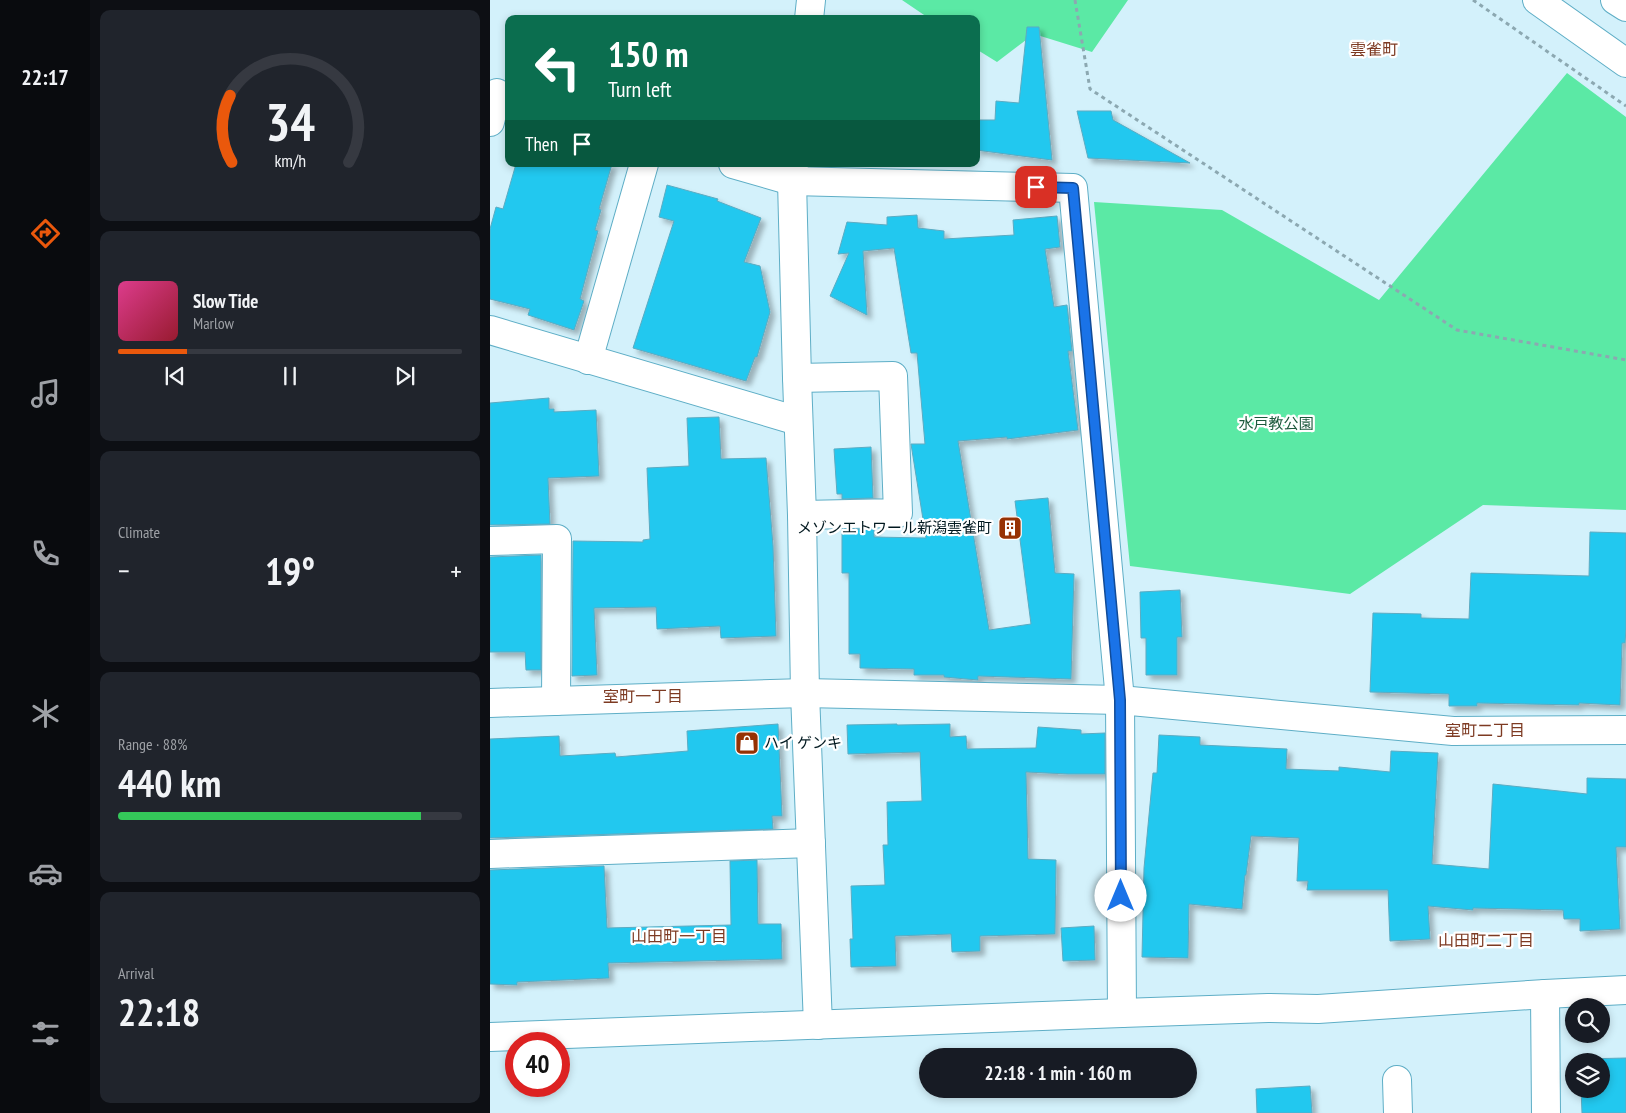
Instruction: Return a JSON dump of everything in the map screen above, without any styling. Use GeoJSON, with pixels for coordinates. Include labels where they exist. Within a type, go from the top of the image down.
{"type":"FeatureCollection","features":[{"type":"Feature","properties":{"kind":"street"},"geometry":{"type":"LineString","coordinates":[[809,15],[811,0]]}},
{"type":"Feature","properties":{"kind":"street"},"geometry":{"type":"LineString","coordinates":[[1537,0],[1626,63]]}},
{"type":"Feature","properties":{"kind":"street"},"geometry":{"type":"LineString","coordinates":[[1616,0],[1626,7]]}},
{"type":"Feature","properties":{"kind":"street"},"geometry":{"type":"LineString","coordinates":[[490,122],[499,93]]}},
{"type":"Feature","properties":{"kind":"street"},"geometry":{"type":"LineString","coordinates":[[588,360],[643,167]]}},
{"type":"Feature","properties":{"kind":"street"},"geometry":{"type":"LineString","coordinates":[[753,167],[793,173],[1073,188],[1120,700],[1122,1013]]}},
{"type":"Feature","properties":{"kind":"street"},"geometry":{"type":"LineString","coordinates":[[793,173],[805,693],[818,1024]]}},
{"type":"Feature","properties":{"kind":"street"},"geometry":{"type":"LineString","coordinates":[[490,330],[798,421]]}},
{"type":"Feature","properties":{"kind":"street"},"geometry":{"type":"LineString","coordinates":[[797,378],[893,376],[898,513],[802,515]]}},
{"type":"Feature","properties":{"kind":"street"},"geometry":{"type":"LineString","coordinates":[[490,541],[557,539],[556,701]]}},
{"type":"Feature","properties":{"kind":"street"},"geometry":{"type":"LineString","coordinates":[[490,703],[805,693],[1120,700],[1453,731],[1626,730]]}},
{"type":"Feature","properties":{"kind":"street"},"geometry":{"type":"LineString","coordinates":[[490,854],[811,843]]}},
{"type":"Feature","properties":{"kind":"street"},"geometry":{"type":"LineString","coordinates":[[490,1037],[1268,1008],[1318,1009],[1626,990]]}},
{"type":"Feature","properties":{"kind":"street"},"geometry":{"type":"LineString","coordinates":[[1545,994],[1546,1113]]}},
{"type":"Feature","properties":{"kind":"street"},"geometry":{"type":"LineString","coordinates":[[1397,1080],[1398,1113]]}},
{"type":"Feature","properties":{"kind":"path"},"geometry":{"type":"LineString","coordinates":[[1075,0],[1090,89],[1457,330],[1626,360]]}},
{"type":"Feature","properties":{"kind":"path"},"geometry":{"type":"LineString","coordinates":[[1474,0],[1626,106]]}},
{"type":"Feature","properties":{"kind":"green space"},"geometry":{"type":"Polygon","coordinates":[[[902,0],[1128,0],[1092,52],[1034,34],[997,62],[980,51],[980,15],[924,15],[902,0]]]}},
{"type":"Feature","properties":{"kind":"green space","name":"水戸教公園"},"geometry":{"type":"Polygon","coordinates":[[[1567,73],[1626,117],[1626,510],[1483,505],[1350,594],[1130,566],[1094,202],[1222,210],[1379,300],[1567,73]]]}},
{"type":"Feature","properties":{"kind":"building"},"geometry":{"type":"Polygon","coordinates":[[[1027,27],[1039,27],[1052,160],[980,151],[980,120],[995,120],[996,101],[1019,103],[1027,27]]]}},
{"type":"Feature","properties":{"kind":"building"},"geometry":{"type":"Polygon","coordinates":[[[1077,111],[1111,111],[1113,120],[1190,163],[1088,158],[1077,111]]]}},
{"type":"Feature","properties":{"kind":"building"},"geometry":{"type":"Polygon","coordinates":[[[515,167],[611,167],[599,209],[601,210],[595,230],[598,231],[580,299],[584,301],[574,330],[528,315],[530,309],[490,299],[490,229],[496,207],[503,209],[515,167]]]}},
{"type":"Feature","properties":{"kind":"building"},"geometry":{"type":"Polygon","coordinates":[[[667,185],[718,199],[717,201],[761,218],[744,262],[760,266],[770,312],[757,357],[755,357],[746,381],[633,348],[674,221],[659,217],[667,185]]]}},
{"type":"Feature","properties":{"kind":"building"},"geometry":{"type":"Polygon","coordinates":[[[917,215],[918,228],[944,231],[944,239],[1014,235],[1013,220],[1057,216],[1060,247],[1045,249],[1054,307],[1067,305],[1072,351],[1068,351],[1078,430],[1007,439],[1007,437],[958,441],[989,630],[1031,624],[1015,501],[1048,498],[1055,573],[1074,574],[1071,679],[978,676],[978,680],[944,677],[944,675],[914,675],[914,669],[860,668],[860,654],[849,654],[849,573],[842,573],[842,530],[874,529],[874,537],[926,538],[911,444],[925,444],[917,353],[911,353],[894,248],[863,251],[867,315],[830,296],[849,253],[838,254],[847,222],[887,225],[887,217],[917,215]]]}},
{"type":"Feature","properties":{"kind":"building"},"geometry":{"type":"Polygon","coordinates":[[[549,398],[549,409],[554,409],[554,412],[596,410],[599,476],[548,478],[550,524],[490,525],[490,403],[549,398]]]}},
{"type":"Feature","properties":{"kind":"building"},"geometry":{"type":"Polygon","coordinates":[[[719,417],[721,459],[766,458],[773,546],[776,636],[721,638],[720,626],[657,629],[656,607],[594,608],[597,675],[572,676],[573,541],[643,542],[643,540],[650,539],[647,468],[689,466],[687,418],[719,417]]]}},
{"type":"Feature","properties":{"kind":"building"},"geometry":{"type":"Polygon","coordinates":[[[871,447],[873,498],[842,499],[842,494],[837,494],[834,449],[871,447]]]}},
{"type":"Feature","properties":{"kind":"building"},"geometry":{"type":"Polygon","coordinates":[[[1590,532],[1626,533],[1626,628],[1625,643],[1622,643],[1620,705],[1477,703],[1477,706],[1449,706],[1449,694],[1370,692],[1373,613],[1421,614],[1421,618],[1469,619],[1471,573],[1589,576],[1590,532]]]}},
{"type":"Feature","properties":{"kind":"building"},"geometry":{"type":"Polygon","coordinates":[[[541,555],[541,670],[526,670],[525,652],[490,652],[490,557],[541,555]]]}},
{"type":"Feature","properties":{"kind":"building"},"geometry":{"type":"Polygon","coordinates":[[[1180,590],[1182,637],[1177,637],[1177,675],[1146,675],[1146,638],[1141,638],[1140,592],[1180,590]]]}},
{"type":"Feature","properties":{"kind":"building"},"geometry":{"type":"Polygon","coordinates":[[[778,724],[782,816],[772,816],[773,829],[490,838],[490,739],[559,736],[560,756],[615,753],[616,757],[688,751],[687,731],[778,724]]]}},
{"type":"Feature","properties":{"kind":"building"},"geometry":{"type":"Polygon","coordinates":[[[950,724],[950,737],[966,736],[967,749],[1036,748],[1038,727],[1081,730],[1081,734],[1105,733],[1105,774],[1026,772],[1028,859],[1056,860],[1055,934],[980,936],[980,951],[952,952],[951,934],[895,936],[896,966],[851,967],[850,939],[853,939],[851,886],[885,885],[883,845],[888,845],[887,802],[922,801],[920,752],[848,754],[847,725],[950,724]]]}},
{"type":"Feature","properties":{"kind":"building"},"geometry":{"type":"Polygon","coordinates":[[[1159,735],[1200,737],[1200,745],[1287,749],[1286,769],[1339,771],[1339,767],[1390,772],[1391,751],[1438,753],[1432,864],[1489,869],[1493,784],[1587,794],[1587,778],[1626,779],[1626,847],[1616,847],[1620,929],[1580,931],[1580,919],[1564,919],[1563,910],[1473,908],[1473,910],[1428,906],[1430,939],[1390,941],[1388,890],[1307,890],[1308,881],[1297,881],[1299,838],[1251,836],[1242,909],[1189,904],[1188,958],[1142,957],[1144,868],[1153,773],[1157,773],[1159,735]]]}},
{"type":"Feature","properties":{"kind":"building"},"geometry":{"type":"Polygon","coordinates":[[[757,860],[758,924],[781,924],[782,959],[608,963],[609,978],[517,982],[517,985],[490,984],[490,870],[604,866],[607,928],[731,925],[730,861],[757,860]]]}},
{"type":"Feature","properties":{"kind":"building"},"geometry":{"type":"Polygon","coordinates":[[[1094,926],[1095,960],[1063,961],[1061,928],[1094,926]]]}},
{"type":"Feature","properties":{"kind":"building"},"geometry":{"type":"Polygon","coordinates":[[[1610,1058],[1626,1058],[1626,1113],[1582,1113],[1581,1098],[1610,1098],[1610,1058]]]}},
{"type":"Feature","properties":{"kind":"building"},"geometry":{"type":"Polygon","coordinates":[[[1310,1086],[1312,1113],[1257,1113],[1256,1089],[1310,1086]]]}},
{"type":"Feature","properties":{"kind":"place","name":"メゾンエトワール新潟雲雀町"},"geometry":{"type":"Point","coordinates":[1010,528]}},
{"type":"Feature","properties":{"kind":"place","name":"ハイ ゲンキ"},"geometry":{"type":"Point","coordinates":[747,743]}},
{"type":"Feature","properties":{"kind":"district","name":"雲雀町"},"geometry":{"type":"Point","coordinates":[1374,49]}},
{"type":"Feature","properties":{"kind":"district","name":"室町一丁目"},"geometry":{"type":"Point","coordinates":[643,696]}},
{"type":"Feature","properties":{"kind":"district","name":"室町二丁目"},"geometry":{"type":"Point","coordinates":[1485,730]}},
{"type":"Feature","properties":{"kind":"district","name":"山田町一丁目"},"geometry":{"type":"Point","coordinates":[679,936]}},
{"type":"Feature","properties":{"kind":"district","name":"山田町二丁目"},"geometry":{"type":"Point","coordinates":[1486,940]}},
{"type":"Feature","properties":{"kind":"route"},"geometry":{"type":"LineString","coordinates":[[1036,187],[1073,188],[1120,700],[1121,896]]}}]}
